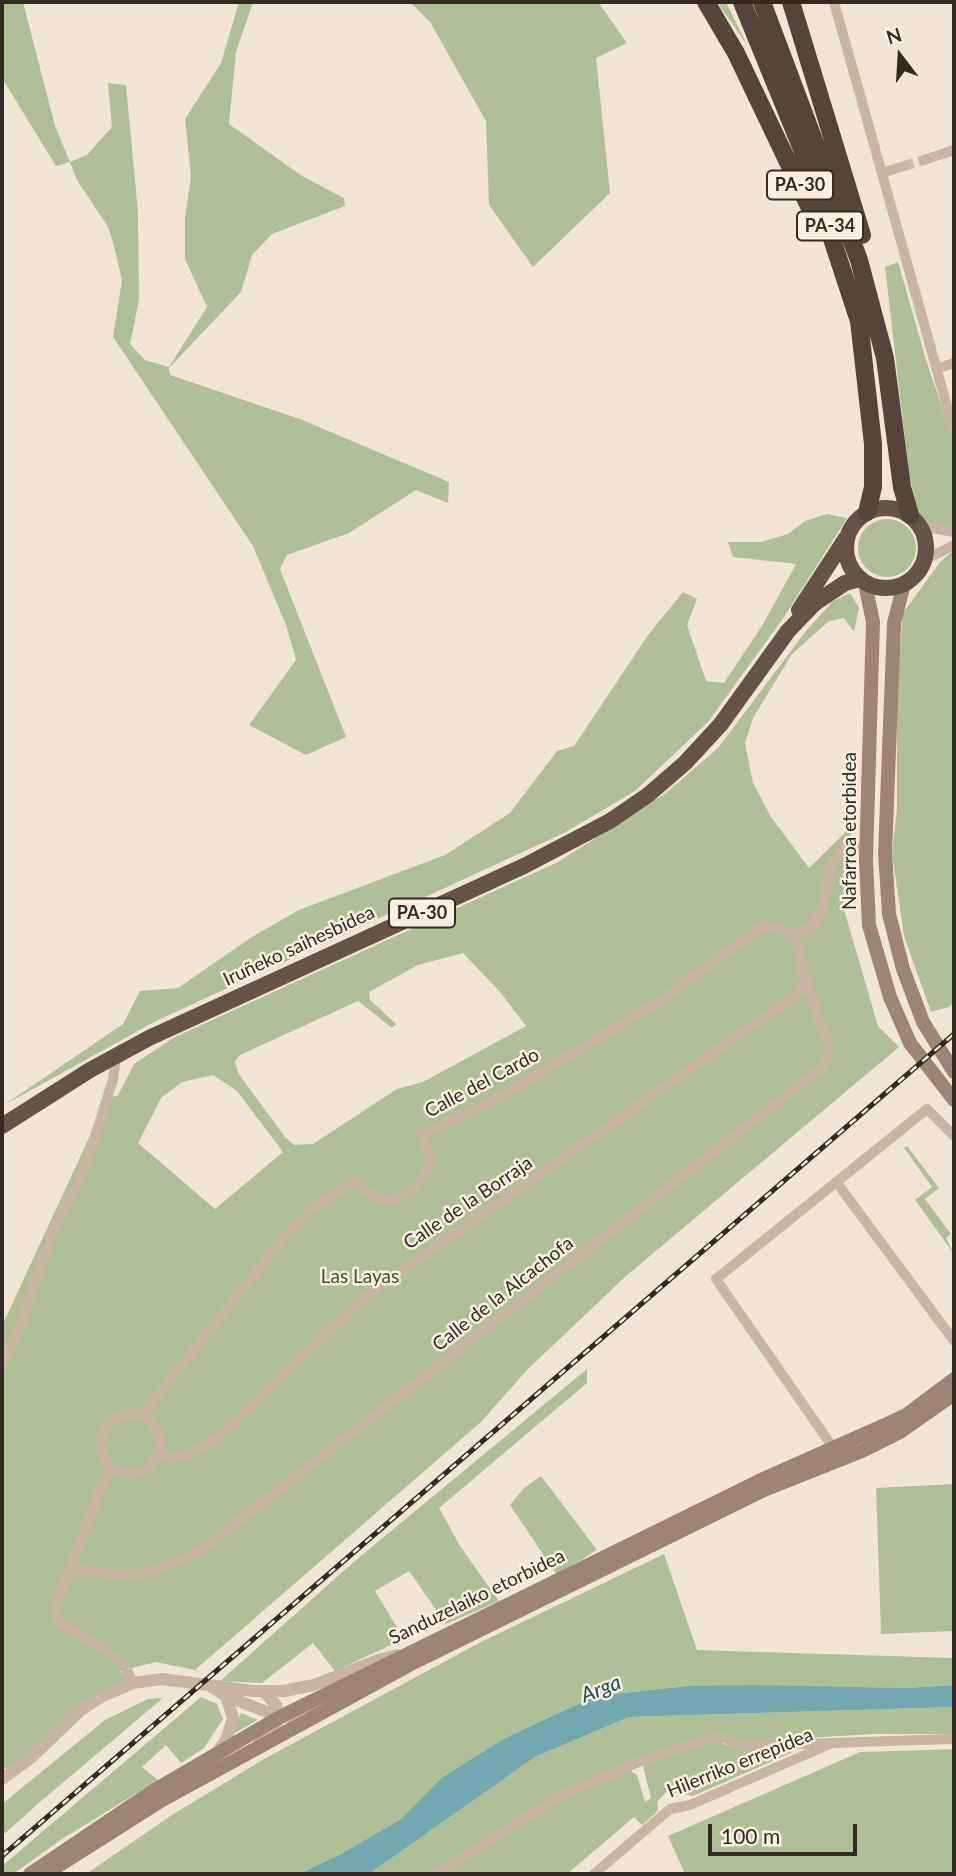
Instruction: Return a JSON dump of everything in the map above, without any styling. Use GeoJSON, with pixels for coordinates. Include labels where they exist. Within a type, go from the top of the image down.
{"type":"FeatureCollection","features":[{"type":"Feature","properties":{"kind":"highway","name":"PA-30"},"geometry":{"type":"LineString","coordinates":[[706,2],[736,53],[808,202],[836,268],[866,380],[873,444],[873,487],[867,512],[857,520],[846,538]]}},
{"type":"Feature","properties":{"kind":"highway","name":"PA-34"},"geometry":{"type":"LineString","coordinates":[[741,2],[804,154],[841,258],[859,321],[866,380]]}},
{"type":"Feature","properties":{"kind":"highway","name":"PA-34"},"geometry":{"type":"LineString","coordinates":[[762,2],[859,260],[885,358]]}},
{"type":"Feature","properties":{"kind":"highway","name":"PA-30"},"geometry":{"type":"LineString","coordinates":[[790,2],[872,268],[886,324],[885,358],[902,487],[915,521],[925,537],[925,560]]}},
{"type":"Feature","properties":{"kind":"highway"},"geometry":{"type":"LineString","coordinates":[[867,512],[889,507],[915,521]]}},
{"type":"Feature","properties":{"kind":"highway"},"geometry":{"type":"LineString","coordinates":[[846,538],[847,561],[862,581]]}},
{"type":"Feature","properties":{"kind":"highway","name":"Iruñeko saihesbidea"},"geometry":{"type":"LineString","coordinates":[[2,1126],[116,1056],[524,866],[610,821],[648,795],[685,763],[721,724],[788,631],[846,538]]}},
{"type":"Feature","properties":{"kind":"highway"},"geometry":{"type":"LineString","coordinates":[[904,584],[920,570],[925,560]]}},
{"type":"Feature","properties":{"kind":"highway","name":"PA-30"},"geometry":{"type":"LineString","coordinates":[[862,581],[878,588],[904,584]]}},
{"type":"Feature","properties":{"kind":"highway","name":"Iruñeko saihesbidea"},"geometry":{"type":"LineString","coordinates":[[788,631],[815,603],[845,583],[862,581]]}},
{"type":"Feature","properties":{"kind":"main road","name":"Nafarroa etorbidea"},"geometry":{"type":"LineString","coordinates":[[862,581],[873,622],[866,850],[869,925],[890,997],[910,1043],[954,1100]]}},
{"type":"Feature","properties":{"kind":"main road","name":"Nafarroa etorbidea"},"geometry":{"type":"LineString","coordinates":[[904,584],[894,623],[885,853],[889,914],[903,969],[923,1022],[954,1072]]}},
{"type":"Feature","properties":{"kind":"main road","name":"Sanduzelaiko etorbidea"},"geometry":{"type":"LineString","coordinates":[[45,1874],[179,1791],[407,1659],[759,1481],[834,1449],[952,1391]]}},
{"type":"Feature","properties":{"kind":"main road","name":"Sanduzelaiko etorbidea"},"geometry":{"type":"LineString","coordinates":[[30,1874],[153,1791],[279,1717],[764,1490],[862,1451],[901,1432],[952,1391]]}},
{"type":"Feature","properties":{"kind":"street"},"geometry":{"type":"LineString","coordinates":[[834,2],[954,431]]}},
{"type":"Feature","properties":{"kind":"street"},"geometry":{"type":"LineString","coordinates":[[924,160],[954,150]]}},
{"type":"Feature","properties":{"kind":"street"},"geometry":{"type":"LineString","coordinates":[[882,173],[904,166]]}},
{"type":"Feature","properties":{"kind":"street"},"geometry":{"type":"LineString","coordinates":[[936,369],[954,363]]}},
{"type":"Feature","properties":{"kind":"street"},"geometry":{"type":"LineString","coordinates":[[915,521],[954,532]]}},
{"type":"Feature","properties":{"kind":"street"},"geometry":{"type":"LineString","coordinates":[[925,560],[954,545]]}},
{"type":"Feature","properties":{"kind":"street"},"geometry":{"type":"LineString","coordinates":[[795,934],[815,924],[824,902],[831,865],[844,849],[854,845],[866,850]]}},
{"type":"Feature","properties":{"kind":"street","name":"Calle del Cardo"},"geometry":{"type":"LineString","coordinates":[[141,1416],[285,1236],[330,1197],[354,1180],[374,1198],[391,1201],[404,1198],[418,1186],[428,1168],[429,1157],[422,1135],[507,1093],[659,1002],[764,925],[795,934]]}},
{"type":"Feature","properties":{"kind":"street","name":"Calle de la Alcachofa"},"geometry":{"type":"LineString","coordinates":[[72,1568],[132,1575],[162,1568],[200,1550],[820,1069],[828,1055],[805,980],[795,934]]}},
{"type":"Feature","properties":{"kind":"street","name":"Calle de la Borraja"},"geometry":{"type":"LineString","coordinates":[[158,1455],[169,1458],[187,1455],[214,1441],[366,1296],[801,991],[805,980]]}},
{"type":"Feature","properties":{"kind":"street"},"geometry":{"type":"LineString","coordinates":[[2,1365],[21,1323],[52,1228],[81,1179],[113,1080],[116,1056]]}},
{"type":"Feature","properties":{"kind":"street"},"geometry":{"type":"LineString","coordinates":[[834,1449],[716,1279],[927,1109],[954,1136]]}},
{"type":"Feature","properties":{"kind":"street"},"geometry":{"type":"LineString","coordinates":[[837,1183],[954,1341]]}},
{"type":"Feature","properties":{"kind":"street"},"geometry":{"type":"LineString","coordinates":[[141,1416],[156,1428],[160,1446],[158,1455],[154,1463],[139,1472],[122,1473],[113,1469],[102,1454],[100,1445],[105,1428],[118,1417],[141,1416]]}},
{"type":"Feature","properties":{"kind":"street"},"geometry":{"type":"LineString","coordinates":[[113,1469],[100,1489],[55,1608],[57,1619],[116,1658],[125,1667],[133,1684]]}},
{"type":"Feature","properties":{"kind":"street"},"geometry":{"type":"LineString","coordinates":[[2,1780],[32,1757],[81,1710],[101,1697],[133,1684],[162,1679],[258,1692],[314,1685],[378,1660],[407,1659]]}},
{"type":"Feature","properties":{"kind":"street"},"geometry":{"type":"LineString","coordinates":[[210,1686],[226,1696],[279,1717]]}},
{"type":"Feature","properties":{"kind":"street"},"geometry":{"type":"LineString","coordinates":[[217,1753],[227,1738],[233,1718],[242,1703],[258,1692]]}},
{"type":"Feature","properties":{"kind":"street"},"geometry":{"type":"LineString","coordinates":[[179,1791],[202,1772],[273,1732],[279,1717],[276,1705],[258,1692]]}},
{"type":"Feature","properties":{"kind":"street"},"geometry":{"type":"LineString","coordinates":[[226,1696],[233,1718]]}},
{"type":"Feature","properties":{"kind":"street","name":"Hilerriko errepidea"},"geometry":{"type":"LineString","coordinates":[[436,1874],[559,1797],[643,1760],[718,1737],[739,1746],[954,1739]]}},
{"type":"Feature","properties":{"kind":"street","name":"Hilerriko errepidea"},"geometry":{"type":"LineString","coordinates":[[594,1874],[670,1809],[690,1805],[837,1741]]}},
{"type":"Feature","properties":{"kind":"green space"},"geometry":{"type":"Polygon","coordinates":[[[2,2],[23,2],[55,126],[70,162],[56,166],[2,78],[2,2]]]}},
{"type":"Feature","properties":{"kind":"green space"},"geometry":{"type":"Polygon","coordinates":[[[239,2],[253,2],[236,52],[229,124],[302,176],[344,198],[345,206],[272,234],[252,255],[241,292],[169,368],[170,375],[300,419],[449,482],[448,503],[416,490],[349,533],[287,555],[280,569],[346,737],[306,755],[249,725],[296,660],[286,625],[253,546],[113,337],[122,280],[114,246],[108,227],[77,180],[70,162],[87,155],[112,127],[108,83],[126,85],[138,212],[139,300],[130,344],[145,360],[169,367],[207,307],[185,259],[185,219],[191,176],[185,119],[221,63],[239,2]]]}},
{"type":"Feature","properties":{"kind":"green space"},"geometry":{"type":"Polygon","coordinates":[[[410,2],[598,2],[627,43],[596,58],[610,193],[533,267],[489,205],[486,121],[430,22],[410,2]]]}},
{"type":"Feature","properties":{"kind":"green space"},"geometry":{"type":"Polygon","coordinates":[[[717,2],[726,2],[747,45],[717,2]]]}},
{"type":"Feature","properties":{"kind":"green space"},"geometry":{"type":"Polygon","coordinates":[[[898,262],[926,360],[954,442],[954,532],[921,526],[909,473],[885,267],[898,262]]]}},
{"type":"Feature","properties":{"kind":"green space"},"geometry":{"type":"Polygon","coordinates":[[[827,514],[847,518],[784,617],[708,722],[635,791],[564,833],[156,1021],[4,1105],[123,1024],[140,991],[178,988],[252,937],[299,910],[445,855],[510,813],[557,751],[574,746],[648,635],[683,592],[697,599],[687,625],[706,681],[724,683],[762,626],[796,564],[733,557],[728,542],[761,542],[788,534],[805,521],[827,514]]]}},
{"type":"Feature","properties":{"kind":"green space"},"geometry":{"type":"Polygon","coordinates":[[[887,519],[903,524],[911,532],[916,548],[911,564],[903,572],[887,577],[871,572],[863,564],[858,548],[863,532],[871,524],[887,519]]]}},
{"type":"Feature","properties":{"kind":"green space"},"geometry":{"type":"Polygon","coordinates":[[[954,550],[954,1002],[949,1007],[931,1012],[904,936],[892,853],[897,809],[897,675],[903,613],[940,562],[954,550]]]}},
{"type":"Feature","properties":{"kind":"green space","name":"Las Layas"},"geometry":{"type":"Polygon","coordinates":[[[850,593],[859,608],[854,632],[844,618],[829,621],[792,654],[753,718],[745,743],[753,783],[771,817],[809,868],[852,826],[843,906],[878,1026],[899,1047],[626,1276],[527,1370],[481,1422],[195,1670],[156,1662],[120,1671],[133,1683],[81,1710],[23,1764],[2,1769],[2,1326],[107,1099],[118,1095],[134,1064],[175,1037],[558,862],[666,793],[718,748],[806,631],[833,601],[850,593]],[[463,953],[418,965],[369,992],[370,1000],[396,1024],[392,1028],[358,1001],[240,1055],[235,1061],[238,1073],[285,1137],[294,1145],[313,1144],[397,1089],[423,1082],[526,1026],[500,992],[463,953]],[[213,1075],[182,1082],[161,1098],[138,1143],[215,1209],[283,1152],[237,1091],[213,1075]]]}},
{"type":"Feature","properties":{"kind":"green space"},"geometry":{"type":"Polygon","coordinates":[[[907,1146],[939,1188],[925,1199],[951,1234],[946,1238],[954,1254],[915,1200],[932,1187],[904,1148],[907,1146]]]}},
{"type":"Feature","properties":{"kind":"green space"},"geometry":{"type":"Polygon","coordinates":[[[587,1369],[587,1383],[439,1508],[460,1546],[499,1601],[446,1624],[409,1571],[375,1591],[404,1639],[335,1671],[313,1643],[262,1683],[220,1681],[356,1560],[587,1369]]]}},
{"type":"Feature","properties":{"kind":"green space"},"geometry":{"type":"Polygon","coordinates":[[[541,1476],[597,1550],[557,1575],[510,1505],[524,1488],[541,1476]]]}},
{"type":"Feature","properties":{"kind":"green space"},"geometry":{"type":"Polygon","coordinates":[[[954,1484],[954,1631],[881,1634],[876,1488],[954,1484]]]}},
{"type":"Feature","properties":{"kind":"green space"},"geometry":{"type":"Polygon","coordinates":[[[664,1554],[697,1650],[954,1658],[954,1685],[905,1688],[687,1686],[595,1696],[505,1738],[441,1778],[401,1819],[341,1854],[299,1874],[86,1874],[172,1815],[264,1759],[479,1643],[664,1554]]]}},
{"type":"Feature","properties":{"kind":"green space"},"geometry":{"type":"Polygon","coordinates":[[[201,1697],[217,1704],[223,1719],[204,1748],[181,1763],[166,1745],[142,1767],[158,1780],[62,1839],[13,1874],[2,1874],[2,1866],[201,1697]]]}},
{"type":"Feature","properties":{"kind":"green space"},"geometry":{"type":"Polygon","coordinates":[[[163,1698],[2,1836],[2,1804],[105,1720],[148,1699],[163,1698]]]}},
{"type":"Feature","properties":{"kind":"green space"},"geometry":{"type":"Polygon","coordinates":[[[954,1707],[954,1734],[873,1734],[739,1742],[720,1734],[688,1741],[635,1761],[564,1793],[562,1800],[630,1770],[637,1775],[645,1802],[651,1798],[643,1766],[645,1764],[716,1741],[737,1749],[793,1749],[791,1753],[693,1796],[667,1791],[657,1802],[658,1811],[642,1825],[634,1817],[567,1874],[369,1874],[535,1757],[629,1717],[954,1707]]]}},
{"type":"Feature","properties":{"kind":"green space"},"geometry":{"type":"Polygon","coordinates":[[[241,1713],[258,1720],[233,1734],[241,1713]]]}},
{"type":"Feature","properties":{"kind":"green space"},"geometry":{"type":"Polygon","coordinates":[[[954,1749],[954,1874],[685,1874],[668,1836],[860,1752],[954,1749]]]}},
{"type":"Feature","properties":{"kind":"water"},"geometry":{"type":"Polygon","coordinates":[[[954,1685],[954,1707],[629,1717],[535,1757],[369,1874],[299,1874],[341,1854],[401,1819],[441,1778],[505,1738],[595,1696],[687,1686],[905,1688],[954,1685]]]}},
{"type":"Feature","properties":{"kind":"tunnel"},"geometry":{"type":"LineString","coordinates":[[904,166],[924,160]]}},
{"type":"Feature","properties":{"kind":"railway"},"geometry":{"type":"LineString","coordinates":[[2,1856],[954,1034]]}},
{"type":"Feature","properties":{"kind":"water label","name":"Arga"},"geometry":{"type":"Point","coordinates":[601,1689]}}]}
